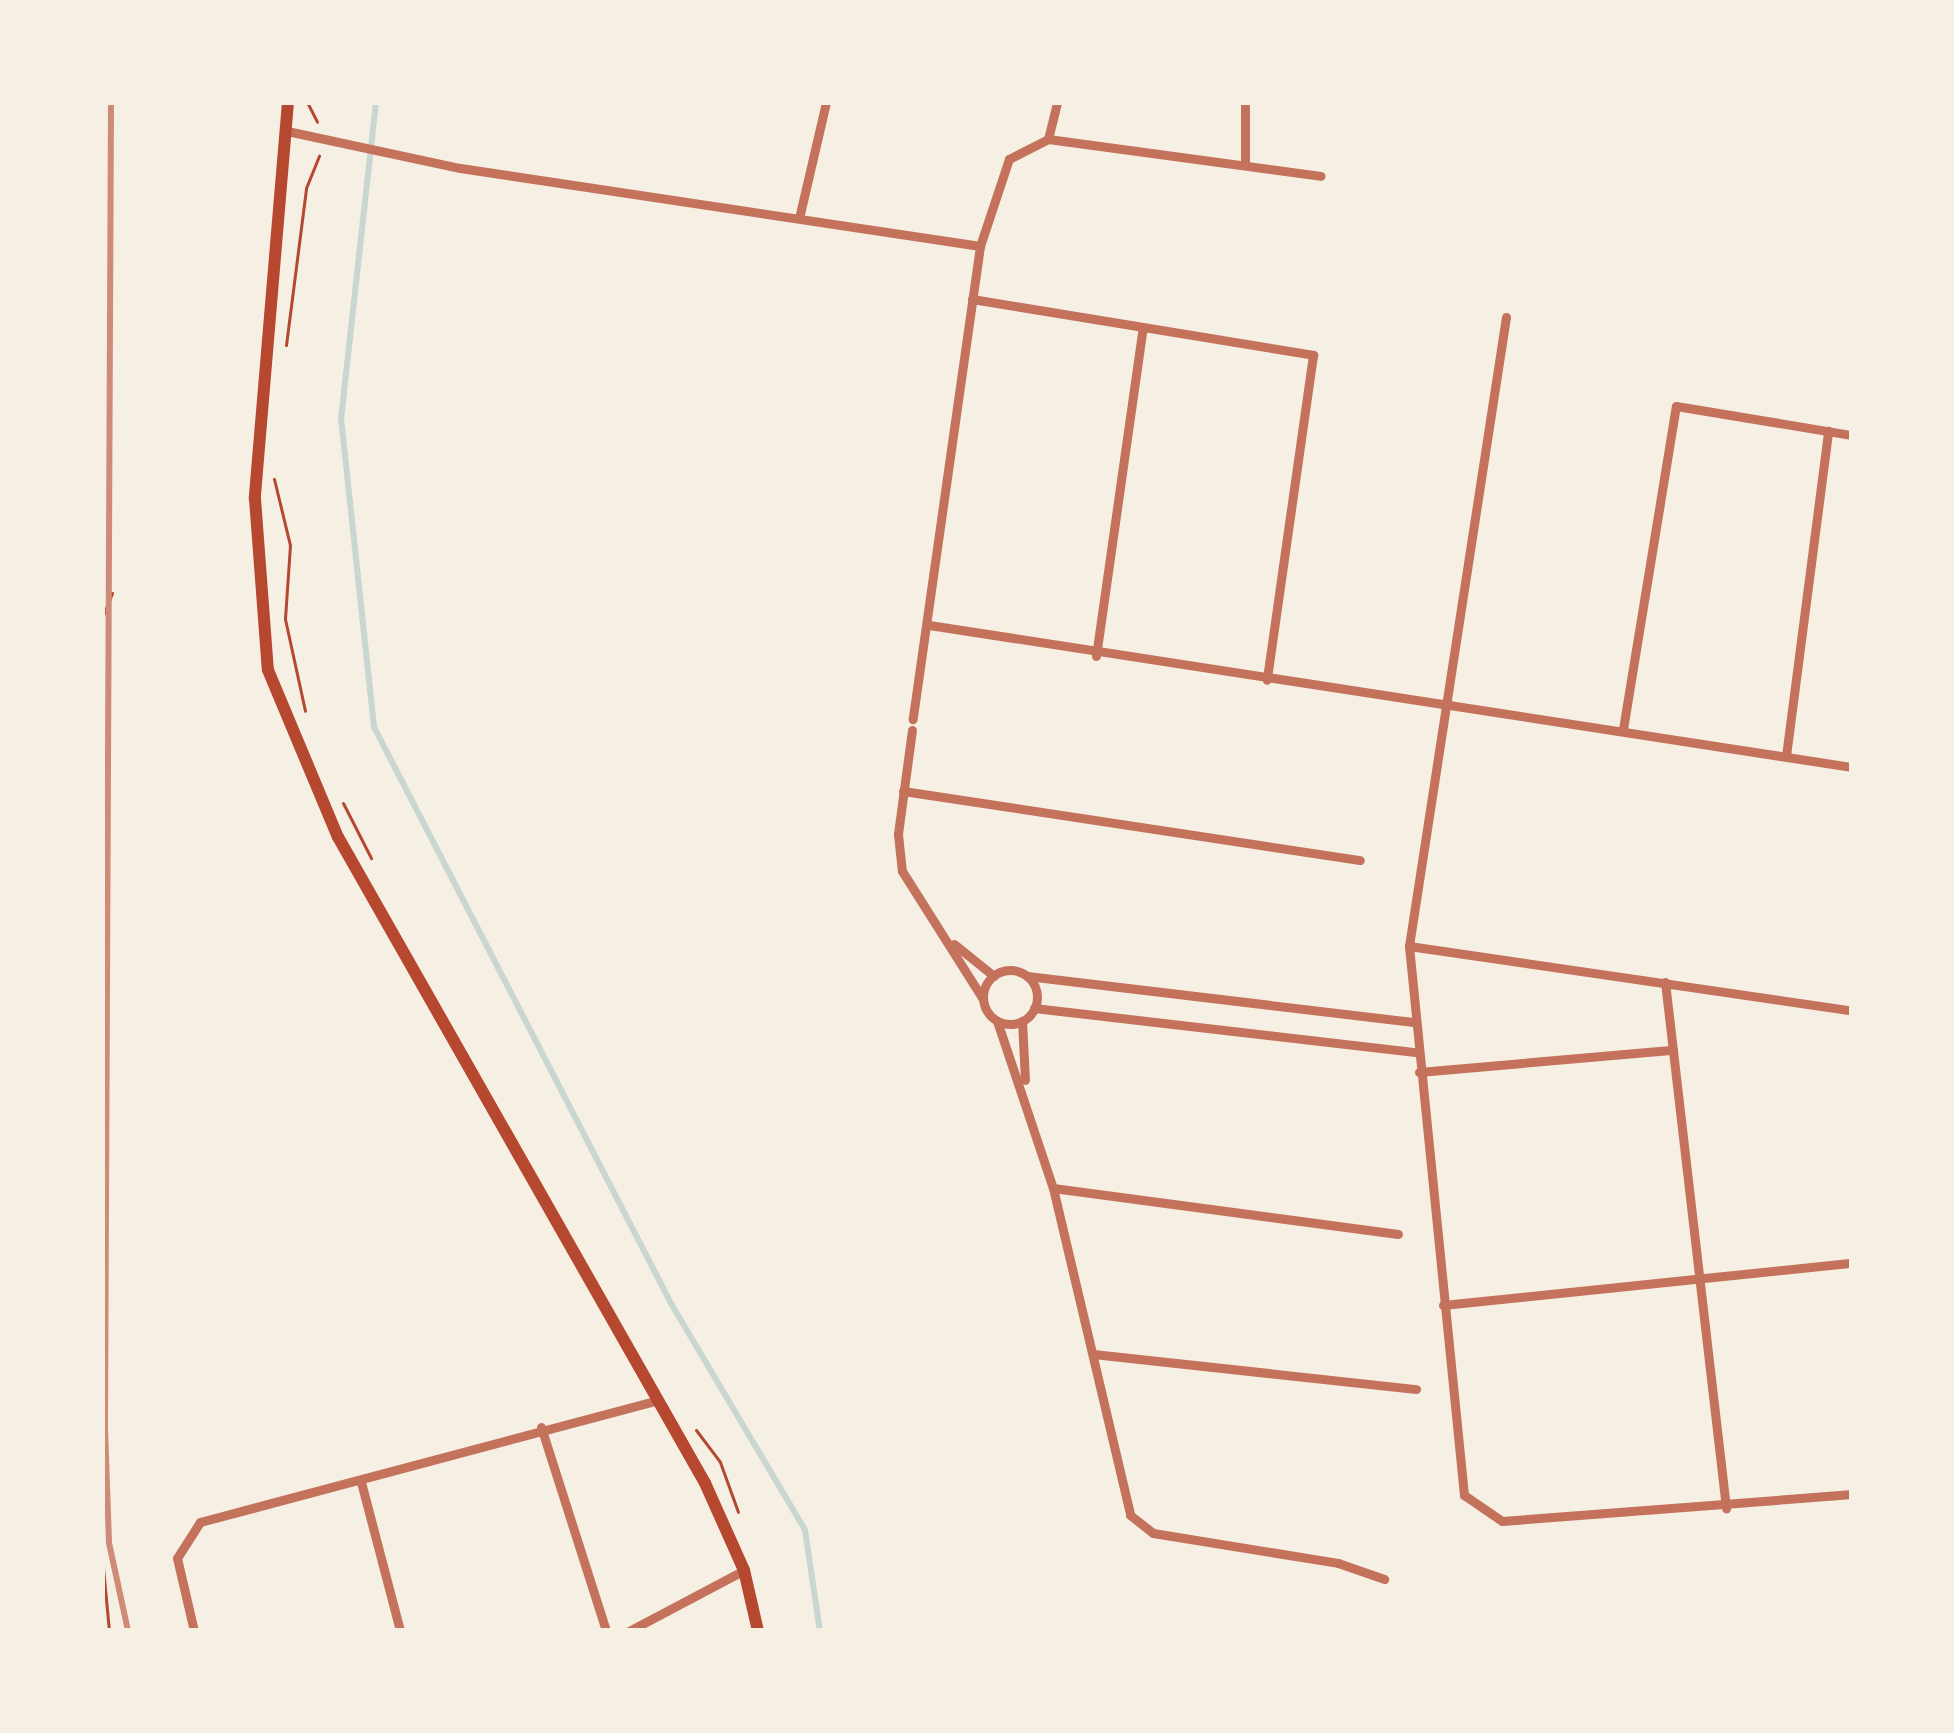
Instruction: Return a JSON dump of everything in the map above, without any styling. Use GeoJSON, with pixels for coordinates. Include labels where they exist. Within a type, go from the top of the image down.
{"type":"FeatureCollection","features":[{"type":"Feature","properties":{"kind":"main road"},"geometry":{"type":"LineString","coordinates":[[288,102],[254,499],[268,670],[338,837],[659,1400],[743,1570],[758,1631]]}},
{"type":"Feature","properties":{"kind":"street"},"geometry":{"type":"LineString","coordinates":[[800,214],[826,102]]}},
{"type":"Feature","properties":{"kind":"street"},"geometry":{"type":"LineString","coordinates":[[1048,140],[1057,102]]}},
{"type":"Feature","properties":{"kind":"street"},"geometry":{"type":"LineString","coordinates":[[1245,102],[1245,165]]}},
{"type":"Feature","properties":{"kind":"street"},"geometry":{"type":"LineString","coordinates":[[287,130],[460,168],[800,214],[980,246]]}},
{"type":"Feature","properties":{"kind":"street"},"geometry":{"type":"LineString","coordinates":[[1321,176],[1048,140],[1009,159],[980,246],[972,299],[903,791],[902,871],[997,1021],[1026,1091],[1130,1515],[1141,1526],[1384,1579]]}},
{"type":"Feature","properties":{"kind":"street"},"geometry":{"type":"LineString","coordinates":[[972,299],[1313,355],[1267,680]]}},
{"type":"Feature","properties":{"kind":"street"},"geometry":{"type":"LineString","coordinates":[[1506,317],[1409,946],[1464,1495],[1475,1507],[1502,1521],[1726,1508],[1852,1494]]}},
{"type":"Feature","properties":{"kind":"street"},"geometry":{"type":"LineString","coordinates":[[1096,656],[1143,327]]}},
{"type":"Feature","properties":{"kind":"street"},"geometry":{"type":"LineString","coordinates":[[1623,729],[1676,406],[1852,435]]}},
{"type":"Feature","properties":{"kind":"street"},"geometry":{"type":"LineString","coordinates":[[1786,756],[1828,431]]}},
{"type":"Feature","properties":{"kind":"street"},"geometry":{"type":"LineString","coordinates":[[929,625],[1096,656],[1623,729],[1852,767]]}},
{"type":"Feature","properties":{"kind":"street"},"geometry":{"type":"LineString","coordinates":[[903,791],[1360,860]]}},
{"type":"Feature","properties":{"kind":"street"},"geometry":{"type":"LineString","coordinates":[[950,941],[994,976],[1027,976],[1413,1022]]}},
{"type":"Feature","properties":{"kind":"street"},"geometry":{"type":"LineString","coordinates":[[1409,946],[1852,1011]]}},
{"type":"Feature","properties":{"kind":"street"},"geometry":{"type":"LineString","coordinates":[[983,999],[994,976]]}},
{"type":"Feature","properties":{"kind":"street"},"geometry":{"type":"LineString","coordinates":[[1027,976],[1034,1008]]}},
{"type":"Feature","properties":{"kind":"street"},"geometry":{"type":"LineString","coordinates":[[1665,982],[1726,1508]]}},
{"type":"Feature","properties":{"kind":"street"},"geometry":{"type":"LineString","coordinates":[[1034,1008],[1417,1052]]}},
{"type":"Feature","properties":{"kind":"street"},"geometry":{"type":"LineString","coordinates":[[1026,1091],[1022,1021],[1034,1008]]}},
{"type":"Feature","properties":{"kind":"street"},"geometry":{"type":"LineString","coordinates":[[997,1021],[1022,1021]]}},
{"type":"Feature","properties":{"kind":"street"},"geometry":{"type":"LineString","coordinates":[[1419,1072],[1673,1050]]}},
{"type":"Feature","properties":{"kind":"street"},"geometry":{"type":"LineString","coordinates":[[1053,1188],[1398,1234]]}},
{"type":"Feature","properties":{"kind":"street"},"geometry":{"type":"LineString","coordinates":[[1443,1304],[1852,1263]]}},
{"type":"Feature","properties":{"kind":"street"},"geometry":{"type":"LineString","coordinates":[[1093,1354],[1416,1388]]}},
{"type":"Feature","properties":{"kind":"street"},"geometry":{"type":"LineString","coordinates":[[194,1631],[177,1558],[200,1522],[361,1482],[541,1427],[659,1400]]}},
{"type":"Feature","properties":{"kind":"street"},"geometry":{"type":"LineString","coordinates":[[541,1427],[607,1631]]}},
{"type":"Feature","properties":{"kind":"street"},"geometry":{"type":"LineString","coordinates":[[361,1482],[400,1631]]}},
{"type":"Feature","properties":{"kind":"street"},"geometry":{"type":"LineString","coordinates":[[629,1631],[743,1570]]}},
{"type":"Feature","properties":{"kind":"path"},"geometry":{"type":"LineString","coordinates":[[286,351],[319,138],[307,102]]}},
{"type":"Feature","properties":{"kind":"path"},"geometry":{"type":"LineString","coordinates":[[271,467],[290,544],[284,619],[307,718]]}},
{"type":"Feature","properties":{"kind":"path"},"geometry":{"type":"LineString","coordinates":[[102,618],[112,593]]}},
{"type":"Feature","properties":{"kind":"path"},"geometry":{"type":"LineString","coordinates":[[339,794],[376,869]]}},
{"type":"Feature","properties":{"kind":"path"},"geometry":{"type":"LineString","coordinates":[[686,1416],[719,1462],[743,1527]]}},
{"type":"Feature","properties":{"kind":"path"},"geometry":{"type":"LineString","coordinates":[[102,1557],[109,1631]]}},
{"type":"Feature","properties":{"kind":"path"},"geometry":{"type":"LineString","coordinates":[[102,1625],[109,1631]]}},
{"type":"Feature","properties":{"kind":"waterway"},"geometry":{"type":"LineString","coordinates":[[376,102],[341,418],[374,727],[672,1305],[805,1530],[820,1631]]}},
{"type":"Feature","properties":{"kind":"railway"},"geometry":{"type":"LineString","coordinates":[[111,102],[105,1428],[109,1543],[128,1631]]}}]}
